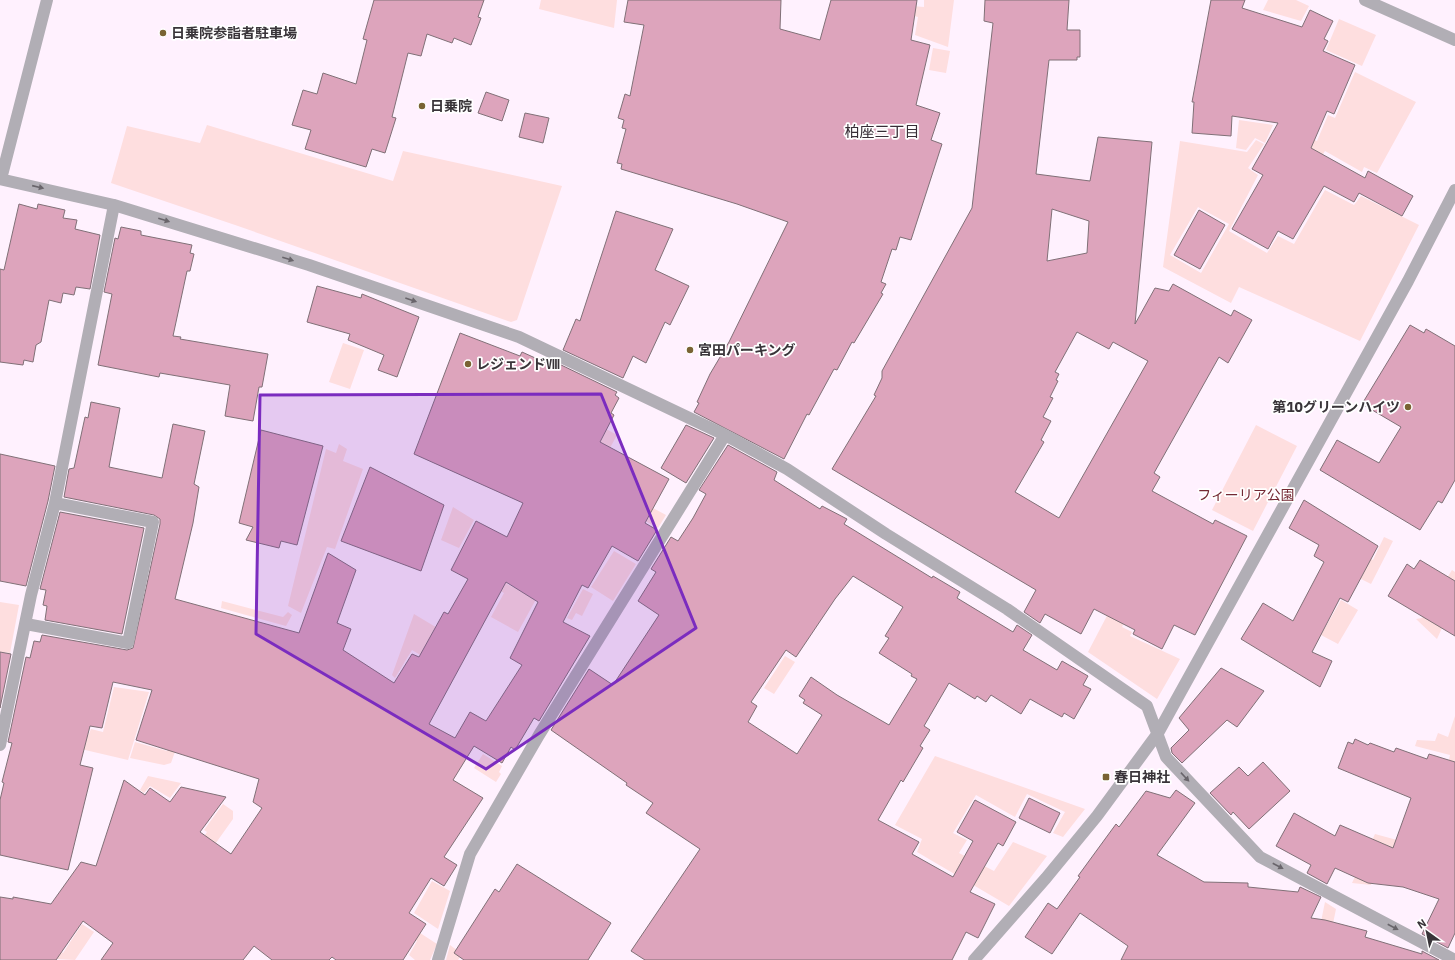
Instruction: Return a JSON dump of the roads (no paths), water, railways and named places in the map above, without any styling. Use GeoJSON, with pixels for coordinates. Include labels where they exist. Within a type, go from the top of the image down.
{"type":"FeatureCollection","features":[{"type":"Feature","properties":{"kind":"street"},"geometry":{"type":"LineString","coordinates":[[46,0],[0,179],[114,205],[308,265],[519,337],[725,435],[787,469],[886,534],[1007,609],[1147,706],[1166,757],[1260,857],[1455,960]]}},
{"type":"Feature","properties":{"kind":"street"},"geometry":{"type":"LineString","coordinates":[[1365,0],[1455,40]]}},
{"type":"Feature","properties":{"kind":"street"},"geometry":{"type":"LineString","coordinates":[[974,960],[1046,878],[1097,816],[1158,733],[1408,281],[1455,190]]}},
{"type":"Feature","properties":{"kind":"street"},"geometry":{"type":"LineString","coordinates":[[0,745],[31,595],[54,503],[114,205]]}},
{"type":"Feature","properties":{"kind":"street"},"geometry":{"type":"LineString","coordinates":[[438,960],[470,854],[539,735],[725,435]]}},
{"type":"Feature","properties":{"kind":"street"},"geometry":{"type":"LineString","coordinates":[[26,624],[128,643],[153,522],[54,503]]}},
{"type":"Feature","properties":{"kind":"place","name":"日乗院参詣者駐車場"},"geometry":{"type":"Point","coordinates":[163,33]}},
{"type":"Feature","properties":{"kind":"place","name":"日乗院"},"geometry":{"type":"Point","coordinates":[422,106]}},
{"type":"Feature","properties":{"kind":"place","name":"宮田パーキング"},"geometry":{"type":"Point","coordinates":[690,350]}},
{"type":"Feature","properties":{"kind":"place","name":"レジェンドⅧ"},"geometry":{"type":"Point","coordinates":[468,364]}},
{"type":"Feature","properties":{"kind":"place","name":"第10グリーンハイツ"},"geometry":{"type":"Point","coordinates":[1408,407]}},
{"type":"Feature","properties":{"kind":"place","name":"春日神社"},"geometry":{"type":"Point","coordinates":[1106,777]}},
{"type":"Feature","properties":{"kind":"district","name":"柏座三丁目"},"geometry":{"type":"Point","coordinates":[882,131]}},
{"type":"Feature","properties":{"kind":"park label","name":"フィーリア公園"},"geometry":{"type":"Point","coordinates":[1246,495]}}]}
